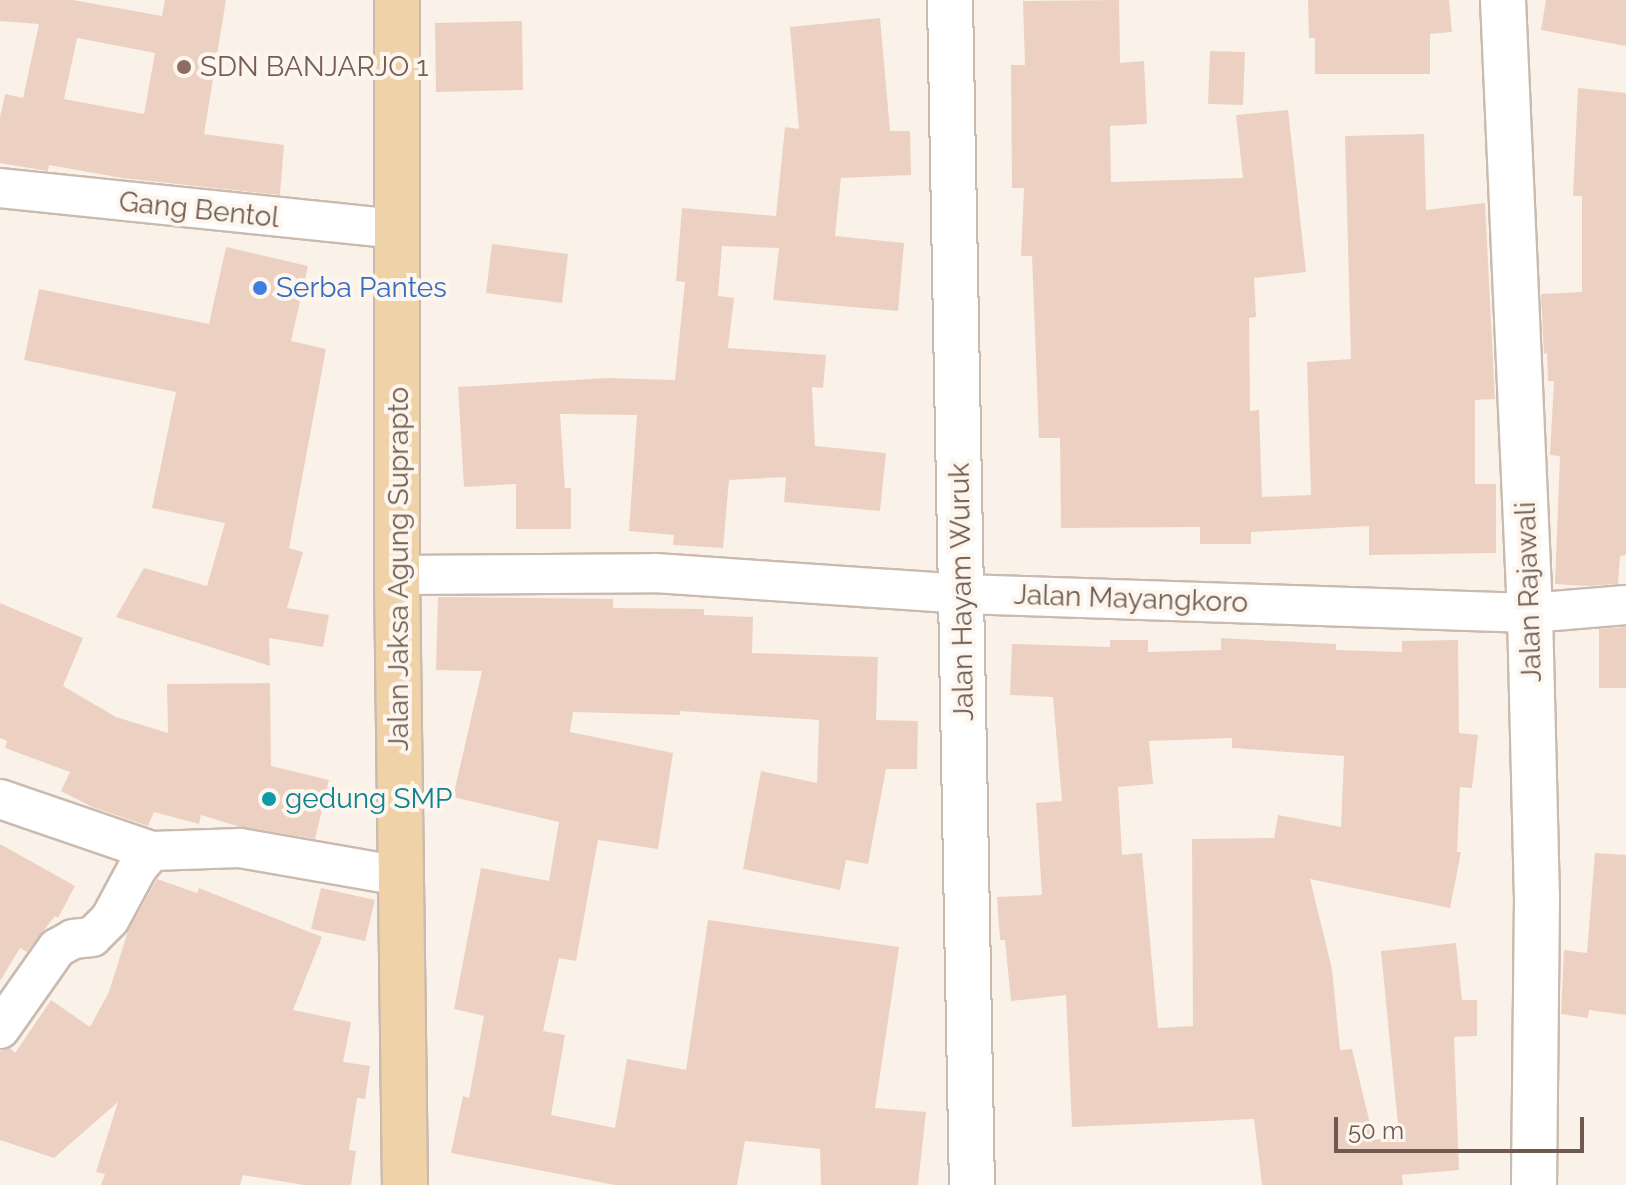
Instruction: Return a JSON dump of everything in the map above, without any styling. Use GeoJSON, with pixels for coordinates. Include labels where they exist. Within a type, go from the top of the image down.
{"type":"FeatureCollection","features":[{"type":"Feature","properties":{"kind":"main road","name":"Jalan Jaksa Agung Suprapto"},"geometry":{"type":"LineString","coordinates":[[397,0],[397,575],[405,1185]]}},
{"type":"Feature","properties":{"kind":"street","name":"Jalan Hayam Wuruk"},"geometry":{"type":"LineString","coordinates":[[950,0],[972,1185]]}},
{"type":"Feature","properties":{"kind":"street","name":"Jalan Rajawali"},"geometry":{"type":"LineString","coordinates":[[1503,0],[1530,613],[1537,898],[1534,1185]]}},
{"type":"Feature","properties":{"kind":"street","name":"Gang Bentol"},"geometry":{"type":"LineString","coordinates":[[0,188],[399,229]]}},
{"type":"Feature","properties":{"kind":"street","name":"Jalan Mayangkoro"},"geometry":{"type":"LineString","coordinates":[[397,575],[655,573],[963,594],[1530,613],[1626,605]]}},
{"type":"Feature","properties":{"kind":"street"},"geometry":{"type":"LineString","coordinates":[[0,799],[152,851],[240,848],[401,876]]}},
{"type":"Feature","properties":{"kind":"street"},"geometry":{"type":"LineString","coordinates":[[0,1029],[57,948],[73,939],[92,937],[110,919],[138,867],[152,851]]}},
{"type":"Feature","properties":{"kind":"building"},"geometry":{"type":"Polygon","coordinates":[[[0,0],[73,0],[162,16],[165,0],[226,0],[204,134],[284,145],[280,195],[122,178],[49,165],[48,171],[0,163],[0,117],[5,94],[23,98],[39,24],[0,21],[0,0]],[[77,38],[64,99],[144,114],[155,53],[77,38]]]}},
{"type":"Feature","properties":{"kind":"building"},"geometry":{"type":"Polygon","coordinates":[[[1119,0],[1120,63],[1144,61],[1147,124],[1110,126],[1111,182],[1243,178],[1236,115],[1288,110],[1306,272],[1254,278],[1256,317],[1249,318],[1250,411],[1259,410],[1262,497],[1311,495],[1307,362],[1351,359],[1345,136],[1424,134],[1426,210],[1485,203],[1495,399],[1475,400],[1475,484],[1496,484],[1496,553],[1369,555],[1369,526],[1251,532],[1251,544],[1200,544],[1200,527],[1061,528],[1060,438],[1039,438],[1032,256],[1021,256],[1024,188],[1012,188],[1011,65],[1025,65],[1023,1],[1119,0]]]}},
{"type":"Feature","properties":{"kind":"building"},"geometry":{"type":"Polygon","coordinates":[[[1308,0],[1449,0],[1452,32],[1430,34],[1430,74],[1315,74],[1315,38],[1309,38],[1308,0]]]}},
{"type":"Feature","properties":{"kind":"building"},"geometry":{"type":"Polygon","coordinates":[[[1546,0],[1626,0],[1626,46],[1541,30],[1546,0]]]}},
{"type":"Feature","properties":{"kind":"building"},"geometry":{"type":"Polygon","coordinates":[[[880,18],[890,131],[910,131],[911,175],[841,178],[835,236],[904,243],[898,311],[773,300],[779,248],[722,246],[718,296],[734,298],[728,348],[826,355],[823,388],[812,387],[815,446],[886,453],[880,511],[784,502],[786,477],[729,480],[723,548],[673,545],[674,535],[629,531],[637,415],[560,414],[565,488],[571,488],[571,529],[516,529],[516,484],[464,487],[458,387],[608,378],[675,380],[685,282],[676,281],[682,208],[776,216],[785,127],[799,129],[790,27],[880,18]]]}},
{"type":"Feature","properties":{"kind":"building"},"geometry":{"type":"Polygon","coordinates":[[[522,21],[523,90],[436,92],[435,23],[522,21]]]}},
{"type":"Feature","properties":{"kind":"building"},"geometry":{"type":"Polygon","coordinates":[[[1210,51],[1245,52],[1243,105],[1208,104],[1210,51]]]}},
{"type":"Feature","properties":{"kind":"building"},"geometry":{"type":"Polygon","coordinates":[[[1578,88],[1626,93],[1626,555],[1620,556],[1618,584],[1587,586],[1555,584],[1560,456],[1550,455],[1554,381],[1548,381],[1541,294],[1582,292],[1582,196],[1573,196],[1578,88]]]}},
{"type":"Feature","properties":{"kind":"building"},"geometry":{"type":"Polygon","coordinates":[[[492,244],[568,254],[562,303],[486,293],[492,244]]]}},
{"type":"Feature","properties":{"kind":"building"},"geometry":{"type":"Polygon","coordinates":[[[226,247],[308,266],[291,341],[326,349],[289,548],[303,552],[287,608],[329,615],[323,647],[269,638],[270,666],[116,617],[144,568],[207,586],[225,523],[152,508],[176,392],[24,360],[39,289],[209,324],[226,247]]]}},
{"type":"Feature","properties":{"kind":"building"},"geometry":{"type":"Polygon","coordinates":[[[438,597],[613,599],[613,608],[704,609],[704,615],[753,617],[752,653],[878,657],[876,720],[918,721],[917,769],[886,769],[868,864],[846,860],[840,890],[743,869],[761,771],[817,783],[819,720],[680,711],[680,715],[573,712],[570,732],[673,753],[658,849],[598,840],[576,961],[559,958],[543,1031],[565,1035],[551,1115],[615,1128],[627,1059],[686,1070],[708,920],[899,947],[875,1108],[926,1112],[918,1185],[821,1185],[820,1149],[745,1141],[737,1185],[615,1185],[451,1153],[463,1096],[469,1098],[484,1016],[454,1009],[481,868],[549,881],[559,822],[453,797],[482,671],[436,670],[438,597]]]}},
{"type":"Feature","properties":{"kind":"building"},"geometry":{"type":"Polygon","coordinates":[[[0,603],[83,638],[63,686],[116,717],[168,733],[167,684],[270,683],[271,766],[329,780],[315,839],[237,826],[201,815],[199,824],[154,812],[148,826],[92,807],[61,791],[70,772],[5,748],[7,741],[0,738],[0,603]]]}},
{"type":"Feature","properties":{"kind":"building"},"geometry":{"type":"Polygon","coordinates":[[[1626,627],[1626,688],[1599,688],[1599,629],[1626,627]]]}},
{"type":"Feature","properties":{"kind":"building"},"geometry":{"type":"Polygon","coordinates":[[[1221,638],[1336,644],[1336,650],[1402,652],[1402,641],[1458,640],[1459,733],[1478,735],[1472,788],[1460,787],[1457,852],[1461,852],[1450,908],[1310,879],[1332,969],[1340,1050],[1352,1049],[1374,1140],[1399,1135],[1381,951],[1456,943],[1462,1000],[1477,1000],[1477,1036],[1454,1037],[1459,1170],[1402,1175],[1403,1185],[1262,1185],[1254,1119],[1072,1127],[1066,995],[1011,1001],[1005,940],[1000,940],[997,897],[1042,895],[1036,803],[1062,801],[1053,697],[1010,695],[1012,644],[1110,647],[1110,640],[1148,640],[1148,652],[1221,650],[1221,638]],[[1232,738],[1149,741],[1153,784],[1118,787],[1122,855],[1142,853],[1158,1028],[1193,1026],[1192,839],[1274,838],[1278,815],[1341,827],[1344,756],[1232,748],[1232,738]]]}},
{"type":"Feature","properties":{"kind":"building"},"geometry":{"type":"Polygon","coordinates":[[[0,844],[75,886],[58,918],[55,916],[27,952],[20,948],[0,981],[0,844]]]}},
{"type":"Feature","properties":{"kind":"building"},"geometry":{"type":"Polygon","coordinates":[[[1595,853],[1626,855],[1626,1015],[1589,1010],[1588,1018],[1561,1014],[1564,950],[1587,953],[1595,853]]]}},
{"type":"Feature","properties":{"kind":"building"},"geometry":{"type":"Polygon","coordinates":[[[157,879],[197,893],[199,888],[322,937],[293,1010],[351,1022],[343,1062],[370,1066],[365,1099],[357,1098],[349,1150],[356,1151],[351,1185],[304,1185],[243,1175],[240,1185],[101,1185],[105,1174],[96,1172],[118,1102],[54,1158],[0,1140],[0,1051],[10,1048],[15,1053],[51,1000],[90,1027],[109,992],[128,931],[157,879]]]}},
{"type":"Feature","properties":{"kind":"building"},"geometry":{"type":"Polygon","coordinates":[[[321,888],[375,900],[365,941],[311,929],[321,888]]]}},
{"type":"Feature","properties":{"kind":"place","name":"SDN BANJARJO 1"},"geometry":{"type":"Point","coordinates":[184,67]}},
{"type":"Feature","properties":{"kind":"place","name":"Serba Pantes"},"geometry":{"type":"Point","coordinates":[260,288]}},
{"type":"Feature","properties":{"kind":"place","name":"gedung SMP"},"geometry":{"type":"Point","coordinates":[269,799]}}]}
